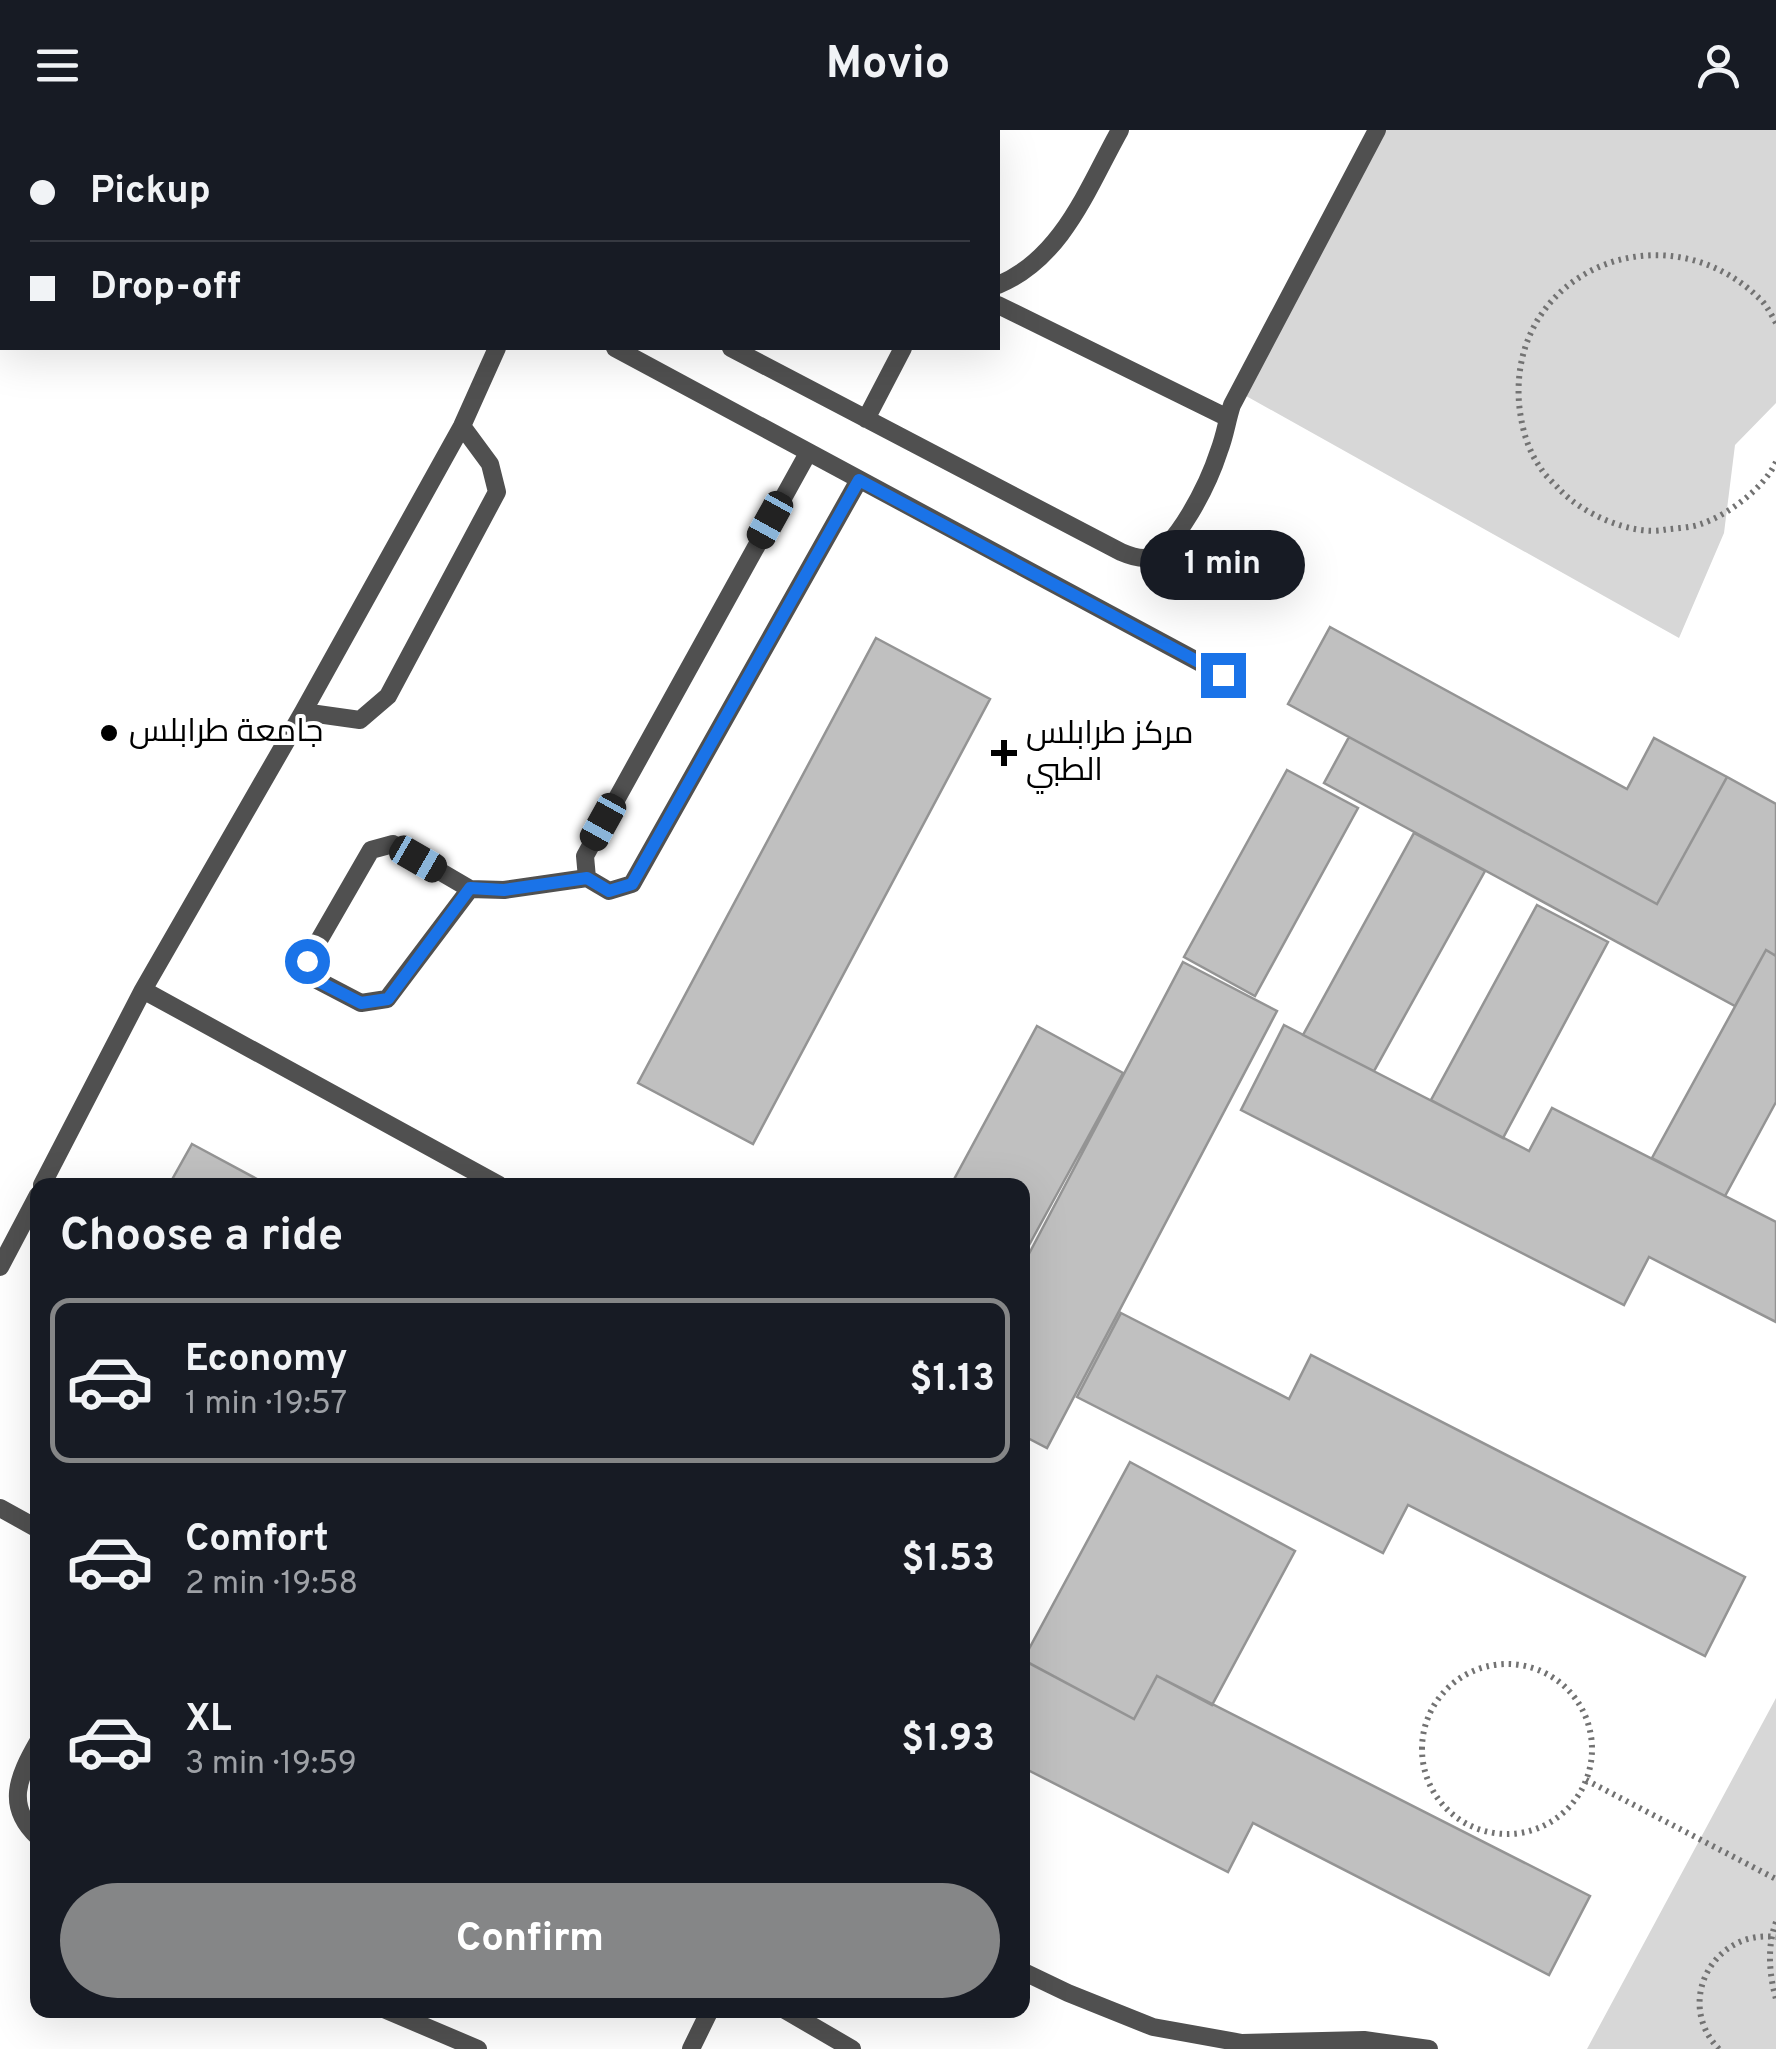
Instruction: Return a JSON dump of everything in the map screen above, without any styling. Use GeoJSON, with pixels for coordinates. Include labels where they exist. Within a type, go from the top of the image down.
{"type":"FeatureCollection","features":[{"type":"Feature","properties":{"kind":"lane"},"geometry":{"type":"LineString","coordinates":[[1000,283],[1040,259],[1060,238],[1120,130]]}},
{"type":"Feature","properties":{"kind":"lane"},"geometry":{"type":"LineString","coordinates":[[735,350],[1121,552],[1143,558],[1167,546],[1208,479],[1238,392],[1377,130]]}},
{"type":"Feature","properties":{"kind":"lane"},"geometry":{"type":"LineString","coordinates":[[1000,306],[1228,418]]}},
{"type":"Feature","properties":{"kind":"lane"},"geometry":{"type":"LineString","coordinates":[[46,1178],[143,990],[462,426],[496,350]]}},
{"type":"Feature","properties":{"kind":"lane"},"geometry":{"type":"LineString","coordinates":[[619,350],[1223,675]]}},
{"type":"Feature","properties":{"kind":"lane"},"geometry":{"type":"LineString","coordinates":[[866,419],[902,350]]}},
{"type":"Feature","properties":{"kind":"lane"},"geometry":{"type":"LineString","coordinates":[[302,712],[360,720],[388,696],[497,492],[490,464],[462,426]]}},
{"type":"Feature","properties":{"kind":"lane"},"geometry":{"type":"LineString","coordinates":[[587,878],[585,856],[808,453]]}},
{"type":"Feature","properties":{"kind":"lane"},"geometry":{"type":"LineString","coordinates":[[470,888],[388,999],[361,1003],[316,980],[307,961],[372,850],[393,844],[470,888],[504,890],[587,878],[609,891],[632,884],[859,480]]}},
{"type":"Feature","properties":{"kind":"lane"},"geometry":{"type":"LineString","coordinates":[[143,990],[485,1178]]}},
{"type":"Feature","properties":{"kind":"lane"},"geometry":{"type":"LineString","coordinates":[[0,1267],[30,1210]]}},
{"type":"Feature","properties":{"kind":"lane"},"geometry":{"type":"LineString","coordinates":[[0,1508],[30,1524]]}},
{"type":"Feature","properties":{"kind":"lane"},"geometry":{"type":"LineString","coordinates":[[30,1756],[17,1790],[17,1808],[30,1830]]}},
{"type":"Feature","properties":{"kind":"lane"},"geometry":{"type":"LineString","coordinates":[[1030,1975],[1153,2026],[1242,2042],[1364,2040],[1429,2049]]}},
{"type":"Feature","properties":{"kind":"lane"},"geometry":{"type":"LineString","coordinates":[[405,2018],[478,2049]]}},
{"type":"Feature","properties":{"kind":"lane"},"geometry":{"type":"LineString","coordinates":[[691,2049],[706,2018]]}},
{"type":"Feature","properties":{"kind":"lane"},"geometry":{"type":"LineString","coordinates":[[799,2018],[852,2049]]}},
{"type":"Feature","properties":{"kind":"path"},"geometry":{"type":"LineString","coordinates":[[1776,323],[1762,300],[1726,271],[1683,255],[1636,254],[1592,268],[1555,296],[1529,335],[1517,379],[1521,425],[1539,467],[1571,502],[1611,524],[1656,531],[1701,524],[1741,503],[1776,462]]}},
{"type":"Feature","properties":{"kind":"path"},"geometry":{"type":"LineString","coordinates":[[1514,1663],[1541,1670],[1566,1686],[1584,1709],[1593,1737],[1592,1766],[1586,1780],[1581,1794],[1562,1816],[1536,1830],[1507,1835],[1478,1830],[1452,1815],[1434,1795],[1424,1770],[1421,1743],[1427,1716],[1442,1694],[1474,1670],[1514,1663]]}},
{"type":"Feature","properties":{"kind":"path"},"geometry":{"type":"LineString","coordinates":[[1586,1780],[1776,1879]]}},
{"type":"Feature","properties":{"kind":"path"},"geometry":{"type":"LineString","coordinates":[[1776,1922],[1770,1979],[1776,1998]]}},
{"type":"Feature","properties":{"kind":"path"},"geometry":{"type":"LineString","coordinates":[[1719,2049],[1702,2021],[1699,2000],[1704,1979],[1714,1960],[1730,1946],[1750,1937],[1774,1936]]}},
{"type":"Feature","properties":{"kind":"shaded area"},"geometry":{"type":"Polygon","coordinates":[[[1385,130],[1776,130],[1776,403],[1735,445],[1724,533],[1679,638],[1239,392],[1385,130]]]}},
{"type":"Feature","properties":{"kind":"shaded area"},"geometry":{"type":"Polygon","coordinates":[[[1776,1698],[1776,2049],[1587,2049],[1776,1698]]]}},
{"type":"Feature","properties":{"kind":"building"},"geometry":{"type":"Polygon","coordinates":[[[1330,627],[1627,789],[1654,738],[1727,777],[1657,904],[1288,704],[1330,627]]]}},
{"type":"Feature","properties":{"kind":"building"},"geometry":{"type":"Polygon","coordinates":[[[876,638],[990,699],[753,1144],[638,1083],[876,638]]]}},
{"type":"Feature","properties":{"kind":"building"},"geometry":{"type":"Polygon","coordinates":[[[1349,737],[1657,904],[1727,777],[1776,804],[1776,956],[1766,950],[1735,1006],[1324,783],[1349,737]]]}},
{"type":"Feature","properties":{"kind":"building"},"geometry":{"type":"Polygon","coordinates":[[[1287,770],[1358,808],[1255,996],[1184,957],[1287,770]]]}},
{"type":"Feature","properties":{"kind":"building"},"geometry":{"type":"Polygon","coordinates":[[[1414,833],[1485,871],[1374,1071],[1303,1035],[1414,833]]]}},
{"type":"Feature","properties":{"kind":"building"},"geometry":{"type":"Polygon","coordinates":[[[1537,905],[1608,942],[1503,1138],[1431,1100],[1537,905]]]}},
{"type":"Feature","properties":{"kind":"building"},"geometry":{"type":"Polygon","coordinates":[[[1766,950],[1776,956],[1776,1102],[1725,1196],[1652,1158],[1766,950]]]}},
{"type":"Feature","properties":{"kind":"building"},"geometry":{"type":"Polygon","coordinates":[[[1183,962],[1277,1011],[1047,1448],[1030,1439],[1030,1252],[1183,962]]]}},
{"type":"Feature","properties":{"kind":"building"},"geometry":{"type":"Polygon","coordinates":[[[1284,1025],[1529,1151],[1552,1108],[1776,1222],[1776,1322],[1649,1257],[1624,1305],[1241,1110],[1284,1025]]]}},
{"type":"Feature","properties":{"kind":"building"},"geometry":{"type":"Polygon","coordinates":[[[1037,1026],[1123,1073],[1030,1243],[1030,1178],[955,1178],[1037,1026]]]}},
{"type":"Feature","properties":{"kind":"building"},"geometry":{"type":"Polygon","coordinates":[[[192,1144],[255,1178],[173,1178],[192,1144]]]}},
{"type":"Feature","properties":{"kind":"building"},"geometry":{"type":"Polygon","coordinates":[[[1121,1313],[1289,1399],[1311,1355],[1745,1577],[1705,1656],[1408,1505],[1383,1553],[1077,1397],[1121,1313]]]}},
{"type":"Feature","properties":{"kind":"building"},"geometry":{"type":"Polygon","coordinates":[[[1130,1462],[1295,1551],[1212,1705],[1157,1676],[1134,1719],[1030,1664],[1030,1647],[1130,1462]]]}},
{"type":"Feature","properties":{"kind":"building"},"geometry":{"type":"Polygon","coordinates":[[[1030,1663],[1134,1719],[1157,1676],[1590,1896],[1549,1975],[1253,1823],[1228,1872],[1030,1771],[1030,1663]]]}},
{"type":"Feature","properties":{"kind":"place","name":"جامعة طرابلس"},"geometry":{"type":"Point","coordinates":[109,733]}},
{"type":"Feature","properties":{"kind":"place","name":"مركز طرابلس الطبي"},"geometry":{"type":"Point","coordinates":[1004,753]}},
{"type":"Feature","properties":{"kind":"route"},"geometry":{"type":"LineString","coordinates":[[307,961],[316,980],[361,1003],[388,999],[470,888],[504,890],[587,878],[609,891],[632,884],[859,480],[1223,675]]}}]}
